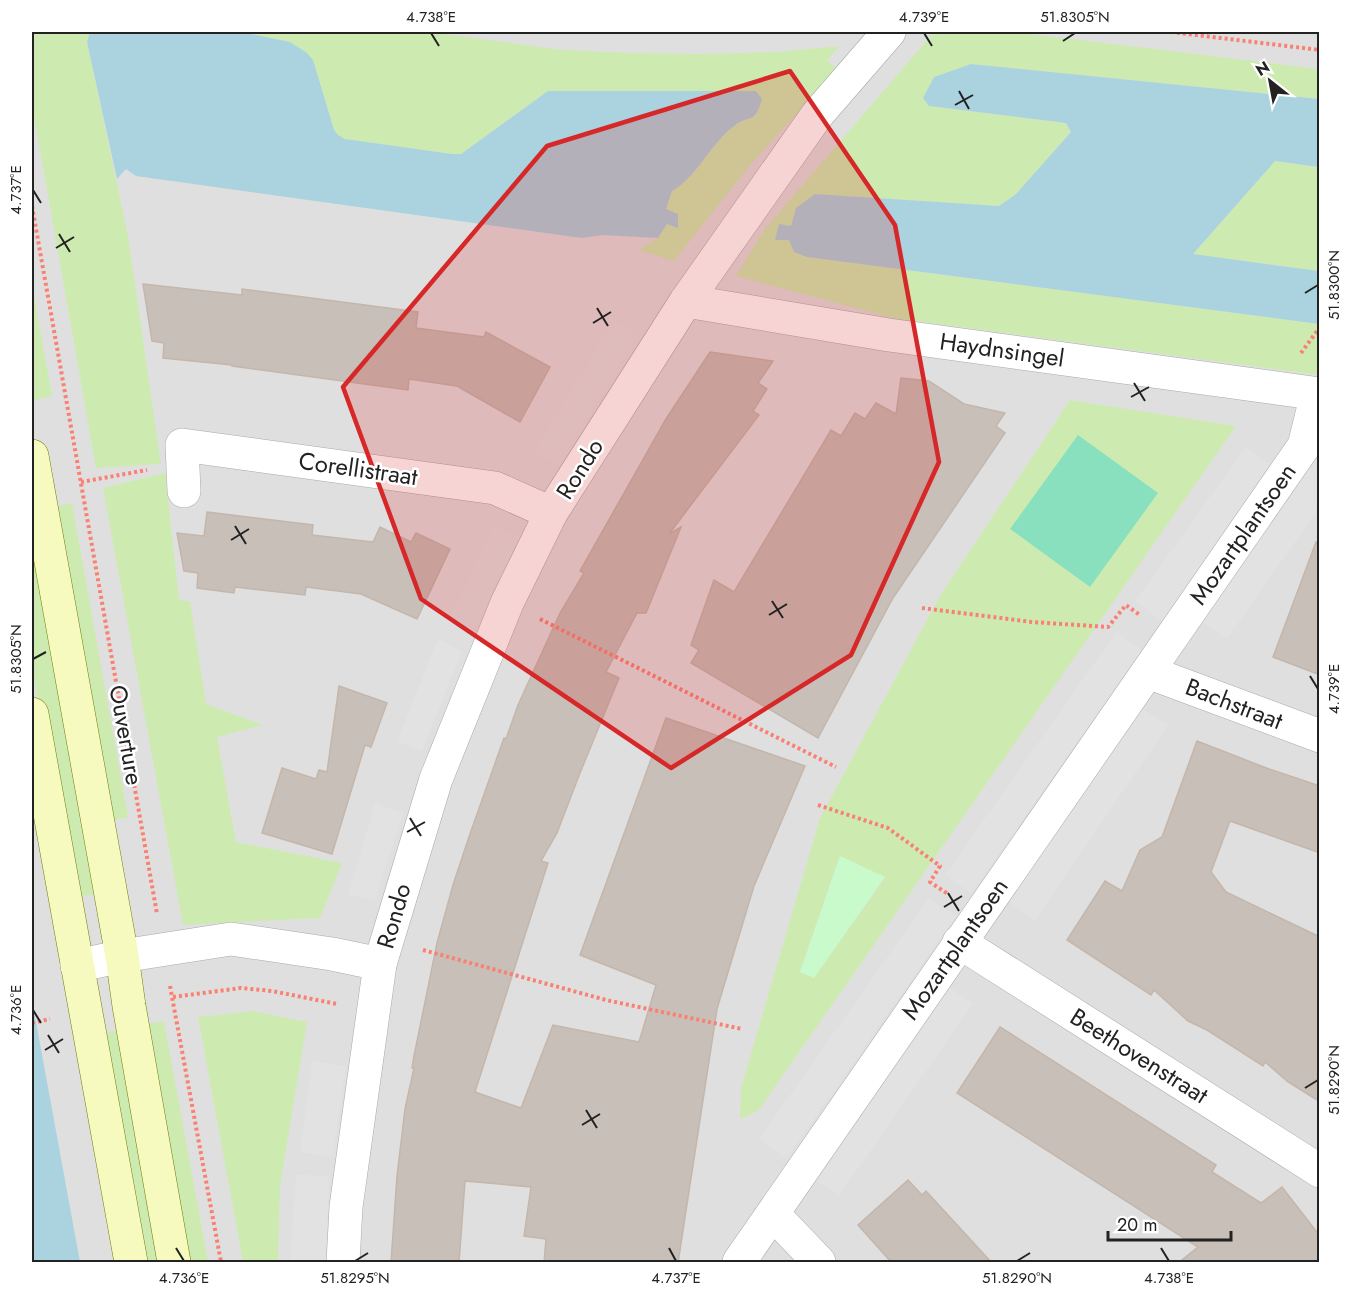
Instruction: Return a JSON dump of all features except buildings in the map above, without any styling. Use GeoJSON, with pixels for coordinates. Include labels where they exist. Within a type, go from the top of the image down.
{"type":"FeatureCollection","features":[{"type":"Feature","properties":{"kind":"street","name":"Rondo"},"geometry":{"type":"LineString","coordinates":[[343,1263],[346,1208],[383,953],[436,779],[507,603],[551,513],[686,301],[817,115],[889,32]]}},
{"type":"Feature","properties":{"kind":"street","name":"Haydnsingel"},"geometry":{"type":"LineString","coordinates":[[686,301],[889,335],[1318,394]]}},
{"type":"Feature","properties":{"kind":"street","name":"Mozartplantsoen"},"geometry":{"type":"LineString","coordinates":[[739,1263],[978,914],[1304,446],[1318,394]]}},
{"type":"Feature","properties":{"kind":"street","name":"Corellistraat"},"geometry":{"type":"LineString","coordinates":[[184,479],[182,445],[495,488],[551,513]]}},
{"type":"Feature","properties":{"kind":"street","name":"Ouverture"},"geometry":{"type":"LineString","coordinates":[[32,456],[122,956],[174,1263]]}},
{"type":"Feature","properties":{"kind":"street","name":"Bachstraat"},"geometry":{"type":"LineString","coordinates":[[1148,672],[1320,736]]}},
{"type":"Feature","properties":{"kind":"street"},"geometry":{"type":"LineString","coordinates":[[32,714],[130,1263]]}},
{"type":"Feature","properties":{"kind":"street","name":"Rondo"},"geometry":{"type":"LineString","coordinates":[[77,966],[122,956],[231,939],[332,954],[383,953]]}},
{"type":"Feature","properties":{"kind":"street","name":"Beethovenstraat"},"geometry":{"type":"LineString","coordinates":[[959,942],[1320,1171]]}},
{"type":"Feature","properties":{"kind":"street"},"geometry":{"type":"LineString","coordinates":[[773,1214],[819,1263]]}},
{"type":"Feature","properties":{"kind":"path"},"geometry":{"type":"LineString","coordinates":[[1171,32],[1320,50]]}},
{"type":"Feature","properties":{"kind":"path","name":"Ouverture"},"geometry":{"type":"LineString","coordinates":[[32,206],[163,950],[221,1263]]}},
{"type":"Feature","properties":{"kind":"path"},"geometry":{"type":"LineString","coordinates":[[1305,348],[1320,327]]}},
{"type":"Feature","properties":{"kind":"path"},"geometry":{"type":"LineString","coordinates":[[81,482],[165,467],[184,479]]}},
{"type":"Feature","properties":{"kind":"path"},"geometry":{"type":"LineString","coordinates":[[507,603],[836,767]]}},
{"type":"Feature","properties":{"kind":"path"},"geometry":{"type":"LineString","coordinates":[[922,608],[1032,622],[1108,627],[1126,605],[1173,636]]}},
{"type":"Feature","properties":{"kind":"path"},"geometry":{"type":"LineString","coordinates":[[818,805],[888,828],[940,866],[930,882],[978,914]]}},
{"type":"Feature","properties":{"kind":"path"},"geometry":{"type":"LineString","coordinates":[[383,953],[742,1029]]}},
{"type":"Feature","properties":{"kind":"path"},"geometry":{"type":"LineString","coordinates":[[129,1006],[172,997],[241,988],[272,991],[373,1011]]}},
{"type":"Feature","properties":{"kind":"path"},"geometry":{"type":"LineString","coordinates":[[32,1023],[86,1014]]}},
{"type":"Feature","properties":{"kind":"highlighted area"},"geometry":{"type":"Polygon","coordinates":[[[790,71],[895,225],[939,462],[851,655],[671,768],[421,599],[343,387],[547,146],[790,71]]]}},
{"type":"Feature","properties":{"kind":"shaded area"},"geometry":{"type":"Polygon","coordinates":[[[32,32],[1319,32],[1319,1262],[32,1262],[32,32]]]}},
{"type":"Feature","properties":{"kind":"shaded area"},"geometry":{"type":"Polygon","coordinates":[[[614,321],[638,336],[558,465],[534,452],[614,321]]]}},
{"type":"Feature","properties":{"kind":"shaded area"},"geometry":{"type":"Polygon","coordinates":[[[1246,447],[1274,467],[1162,621],[1135,601],[1246,447]]]}},
{"type":"Feature","properties":{"kind":"shaded area"},"geometry":{"type":"Polygon","coordinates":[[[1319,455],[1319,508],[1227,639],[1202,622],[1319,455]]]}},
{"type":"Feature","properties":{"kind":"shaded area"},"geometry":{"type":"Polygon","coordinates":[[[494,526],[520,537],[472,634],[449,620],[494,526]]]}},
{"type":"Feature","properties":{"kind":"shaded area"},"geometry":{"type":"Polygon","coordinates":[[[1116,632],[1142,650],[971,893],[945,875],[1116,632]]]}},
{"type":"Feature","properties":{"kind":"shaded area"},"geometry":{"type":"Polygon","coordinates":[[[438,638],[462,652],[422,751],[397,741],[438,638]]]}},
{"type":"Feature","properties":{"kind":"shaded area"},"geometry":{"type":"Polygon","coordinates":[[[1141,708],[1168,725],[1035,921],[1005,899],[1141,708]]]}},
{"type":"Feature","properties":{"kind":"shaded area"},"geometry":{"type":"Polygon","coordinates":[[[375,803],[403,813],[375,901],[348,894],[375,803]]]}},
{"type":"Feature","properties":{"kind":"shaded area"},"geometry":{"type":"Polygon","coordinates":[[[929,898],[956,916],[786,1159],[759,1139],[929,898]]]}},
{"type":"Feature","properties":{"kind":"shaded area"},"geometry":{"type":"Polygon","coordinates":[[[946,985],[973,1004],[839,1196],[812,1178],[946,985]]]}},
{"type":"Feature","properties":{"kind":"shaded area"},"geometry":{"type":"Polygon","coordinates":[[[312,1061],[346,1066],[333,1157],[300,1152],[312,1061]]]}},
{"type":"Feature","properties":{"kind":"shaded area"},"geometry":{"type":"Polygon","coordinates":[[[296,1174],[329,1177],[326,1262],[290,1262],[296,1174]]]}},
{"type":"Feature","properties":{"kind":"green space"},"geometry":{"type":"Polygon","coordinates":[[[32,32],[90,32],[87,42],[128,236],[161,464],[96,468],[32,105],[32,32]]]}},
{"type":"Feature","properties":{"kind":"green space"},"geometry":{"type":"Polygon","coordinates":[[[242,32],[430,32],[563,50],[636,53],[777,52],[840,46],[827,60],[837,69],[751,164],[674,261],[639,250],[658,238],[667,224],[677,228],[666,209],[672,191],[697,169],[725,134],[757,113],[756,91],[548,91],[461,154],[452,154],[345,139],[337,135],[290,42],[242,32]]]}},
{"type":"Feature","properties":{"kind":"green space"},"geometry":{"type":"Polygon","coordinates":[[[934,32],[1014,32],[1319,69],[1319,99],[971,64],[934,77],[929,106],[1066,123],[1071,132],[1016,194],[999,206],[815,194],[796,208],[791,226],[776,240],[789,240],[807,257],[1319,324],[1319,375],[893,318],[736,276],[764,230],[934,32]]]}},
{"type":"Feature","properties":{"kind":"green space"},"geometry":{"type":"Polygon","coordinates":[[[1275,161],[1319,167],[1319,271],[1193,254],[1275,161]]]}},
{"type":"Feature","properties":{"kind":"green space"},"geometry":{"type":"Polygon","coordinates":[[[32,284],[52,396],[32,401],[32,284]]]}},
{"type":"Feature","properties":{"kind":"green space"},"geometry":{"type":"Polygon","coordinates":[[[1070,400],[1236,426],[758,1111],[740,1119],[741,1088],[820,818],[940,596],[1070,400]],[[840,856],[800,971],[813,978],[885,878],[840,856]]]}},
{"type":"Feature","properties":{"kind":"green space"},"geometry":{"type":"Polygon","coordinates":[[[1078,435],[1158,493],[1090,587],[1010,529],[1078,435]]]}},
{"type":"Feature","properties":{"kind":"green space"},"geometry":{"type":"Polygon","coordinates":[[[165,473],[179,599],[190,602],[206,704],[263,725],[217,737],[236,842],[342,863],[320,918],[183,925],[103,488],[165,473]]]}},
{"type":"Feature","properties":{"kind":"green space"},"geometry":{"type":"Polygon","coordinates":[[[72,503],[128,817],[106,822],[48,508],[72,503]]]}},
{"type":"Feature","properties":{"kind":"green space"},"geometry":{"type":"Polygon","coordinates":[[[32,544],[97,893],[74,899],[32,669],[32,544]]]}},
{"type":"Feature","properties":{"kind":"green space"},"geometry":{"type":"Polygon","coordinates":[[[840,856],[885,877],[814,978],[800,972],[840,856]]]}},
{"type":"Feature","properties":{"kind":"green space"},"geometry":{"type":"Polygon","coordinates":[[[253,1011],[307,1022],[280,1186],[278,1262],[243,1262],[198,1017],[253,1011]]]}},
{"type":"Feature","properties":{"kind":"green space"},"geometry":{"type":"Polygon","coordinates":[[[164,1021],[208,1262],[185,1262],[142,1025],[164,1021]]]}},
{"type":"Feature","properties":{"kind":"green space"},"geometry":{"type":"Polygon","coordinates":[[[119,1030],[161,1262],[140,1262],[98,1034],[119,1030]]]}},
{"type":"Feature","properties":{"kind":"water"},"geometry":{"type":"Polygon","coordinates":[[[90,32],[242,32],[290,42],[307,53],[313,60],[334,130],[338,135],[345,139],[452,154],[461,154],[548,91],[756,91],[762,99],[757,113],[726,133],[697,169],[672,191],[666,209],[678,214],[678,228],[667,224],[658,238],[602,235],[582,238],[136,176],[126,169],[117,179],[87,42],[90,32]]]}},
{"type":"Feature","properties":{"kind":"water"},"geometry":{"type":"Polygon","coordinates":[[[971,64],[1319,99],[1319,167],[1275,161],[1193,254],[1319,271],[1319,324],[807,257],[794,252],[789,240],[775,240],[779,224],[791,226],[796,208],[815,194],[999,206],[1016,194],[1071,132],[1066,123],[929,106],[923,98],[934,77],[971,64]]]}},
{"type":"Feature","properties":{"kind":"water"},"geometry":{"type":"Polygon","coordinates":[[[32,1000],[80,1262],[32,1262],[32,1000]]]}}]}
